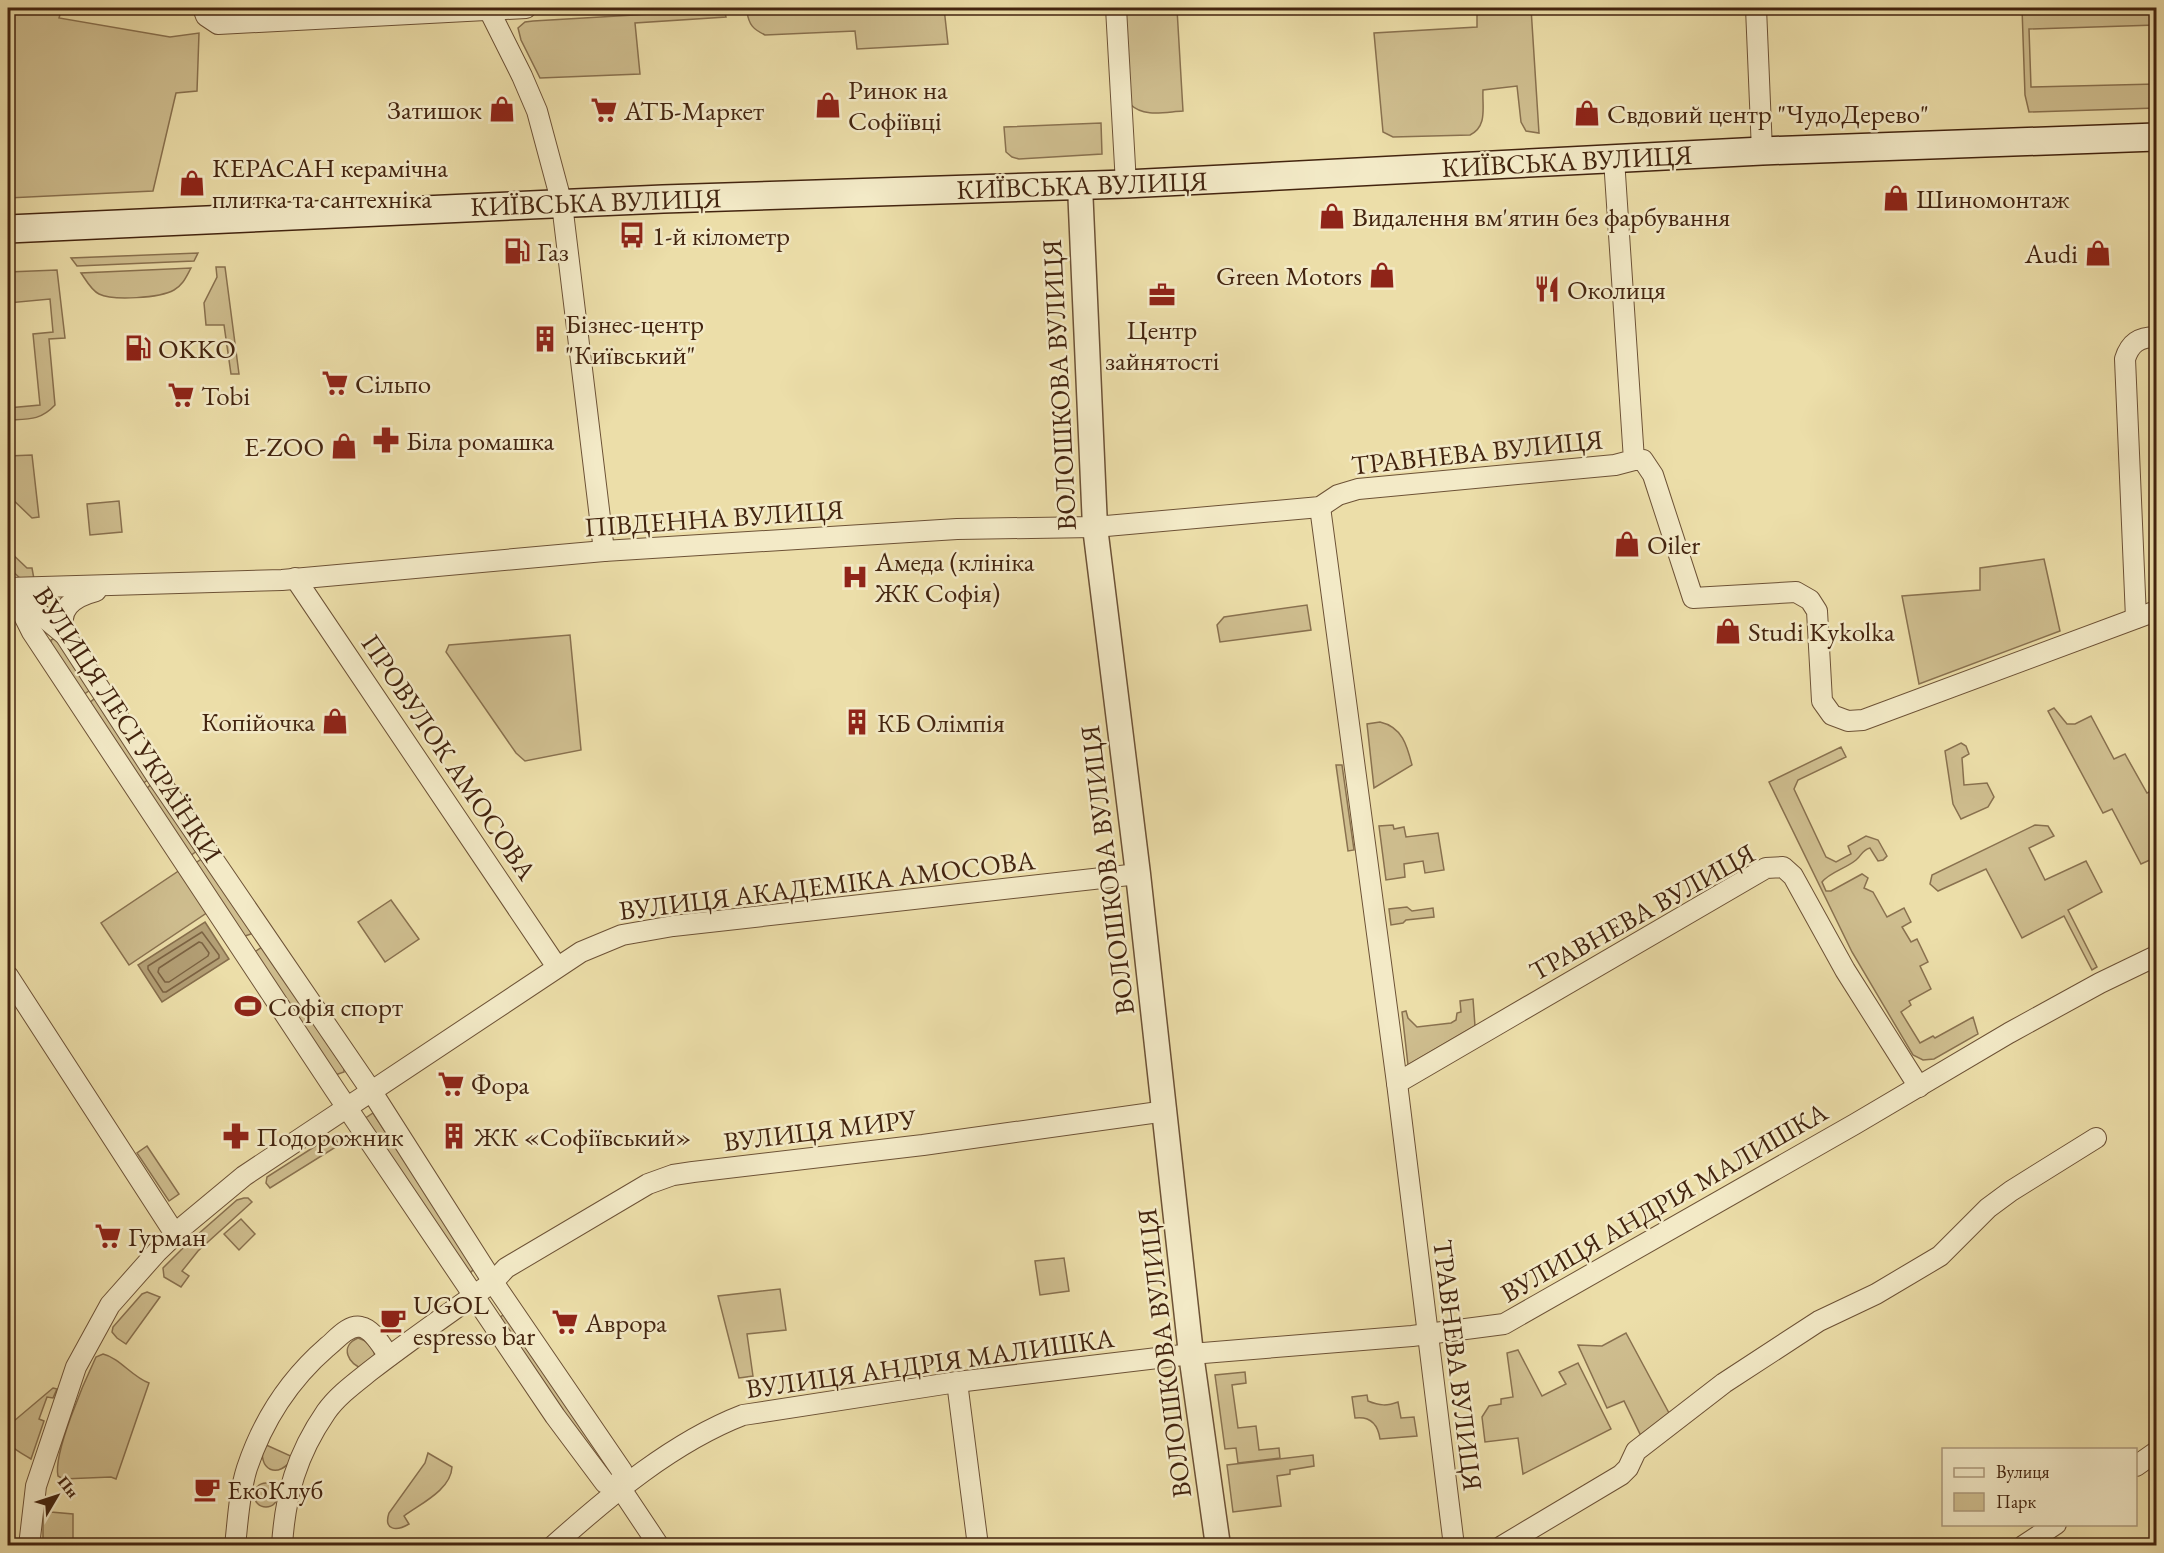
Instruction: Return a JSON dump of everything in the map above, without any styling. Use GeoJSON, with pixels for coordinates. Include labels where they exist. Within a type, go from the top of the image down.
{"type":"FeatureCollection","features":[{"type":"Feature","properties":{"kind":"main road","name":"КИЇВСЬКА ВУЛИЦЯ"},"geometry":{"type":"LineString","coordinates":[[8,229],[663,199],[1080,186],[1762,151],[2157,136]]}},
{"type":"Feature","properties":{"kind":"street"},"geometry":{"type":"LineString","coordinates":[[488,8],[537,111],[562,204],[604,551]]}},
{"type":"Feature","properties":{"kind":"street"},"geometry":{"type":"LineString","coordinates":[[205,12],[218,24],[488,8],[526,8]]}},
{"type":"Feature","properties":{"kind":"street"},"geometry":{"type":"LineString","coordinates":[[1116,8],[1126,184]]}},
{"type":"Feature","properties":{"kind":"street"},"geometry":{"type":"LineString","coordinates":[[1756,8],[1762,151]]}},
{"type":"Feature","properties":{"kind":"street","name":"ТРАВНЕВА ВУЛИЦЯ"},"geometry":{"type":"LineString","coordinates":[[1454,1545],[1397,1083],[1320,507],[1338,495],[1358,489],[1615,465],[1634,460],[1614,159]]}},
{"type":"Feature","properties":{"kind":"street","name":"ВОЛОШКОВА ВУЛИЦЯ"},"geometry":{"type":"LineString","coordinates":[[1080,186],[1095,527],[1166,1111],[1191,1354],[1218,1545]]}},
{"type":"Feature","properties":{"kind":"street"},"geometry":{"type":"LineString","coordinates":[[2136,618],[2125,359],[2128,348],[2136,340],[2157,337]]}},
{"type":"Feature","properties":{"kind":"street"},"geometry":{"type":"LineString","coordinates":[[1634,460],[1643,460],[1653,475],[1693,598],[1796,592],[1810,600],[1817,611],[1822,701],[1832,715],[1848,722],[1863,720],[2157,611]]}},
{"type":"Feature","properties":{"kind":"street","name":"ПІВДЕННА ВУЛИЦЯ"},"geometry":{"type":"LineString","coordinates":[[8,588],[295,578],[604,551],[957,530],[1095,527],[1320,507]]}},
{"type":"Feature","properties":{"kind":"street","name":"ПРОВУЛОК АМОСОВА"},"geometry":{"type":"LineString","coordinates":[[295,578],[557,967]]}},
{"type":"Feature","properties":{"kind":"street","name":"ПІВДЕННА ВУЛИЦЯ"},"geometry":{"type":"LineString","coordinates":[[65,635],[62,626],[65,609],[74,600],[86,594],[112,586]]}},
{"type":"Feature","properties":{"kind":"street","name":"ВУЛИЦЯ ЛЕСІ УКРАЇНКИ"},"geometry":{"type":"LineString","coordinates":[[8,588],[65,635],[157,777],[372,1092],[494,1282],[622,1471],[621,1489],[659,1545]]}},
{"type":"Feature","properties":{"kind":"street","name":"ВУЛИЦЯ ЛЕСІ УКРАЇНКИ"},"geometry":{"type":"LineString","coordinates":[[8,588],[32,632],[238,944],[555,1416],[605,1484],[621,1489]]}},
{"type":"Feature","properties":{"kind":"street"},"geometry":{"type":"LineString","coordinates":[[43,648],[44,640],[49,634],[65,635]]}},
{"type":"Feature","properties":{"kind":"street","name":"ТРАВНЕВА ВУЛИЦЯ"},"geometry":{"type":"LineString","coordinates":[[1397,1083],[1766,868],[1783,867],[1793,876],[1845,970],[1918,1087]]}},
{"type":"Feature","properties":{"kind":"street","name":"ВУЛИЦЯ АКАДЕМІКА АМОСОВА"},"geometry":{"type":"LineString","coordinates":[[29,1545],[36,1486],[76,1367],[110,1305],[175,1234],[244,1176],[581,952],[621,935],[662,928],[1138,874]]}},
{"type":"Feature","properties":{"kind":"street"},"geometry":{"type":"LineString","coordinates":[[238,944],[252,943],[261,930]]}},
{"type":"Feature","properties":{"kind":"street","name":"ВУЛИЦЯ АНДРІЯ МАЛИШКА"},"geometry":{"type":"LineString","coordinates":[[553,1545],[621,1489],[687,1442],[714,1426],[743,1415],[957,1382],[1191,1354],[1427,1335],[1504,1324],[2008,1033],[2100,983],[2157,956]]}},
{"type":"Feature","properties":{"kind":"street"},"geometry":{"type":"LineString","coordinates":[[8,976],[175,1234]]}},
{"type":"Feature","properties":{"kind":"street","name":"ВУЛИЦЯ МИРУ"},"geometry":{"type":"LineString","coordinates":[[282,1545],[285,1510],[291,1483],[308,1443],[327,1410],[345,1392],[389,1356],[494,1282],[506,1268],[648,1184],[673,1175],[923,1146],[1166,1111]]}},
{"type":"Feature","properties":{"kind":"street"},"geometry":{"type":"LineString","coordinates":[[1502,1545],[1620,1475],[1628,1468],[1636,1451],[1754,1362],[1819,1321],[1876,1294],[1940,1256],[1988,1208],[2096,1138]]}},
{"type":"Feature","properties":{"kind":"street"},"geometry":{"type":"LineString","coordinates":[[235,1545],[239,1505],[246,1470],[267,1420],[280,1398],[308,1364],[351,1328],[359,1326],[366,1329],[389,1356]]}},
{"type":"Feature","properties":{"kind":"street"},"geometry":{"type":"LineString","coordinates":[[957,1382],[978,1545]]}},
{"type":"Feature","properties":{"kind":"street"},"geometry":{"type":"LineString","coordinates":[[2137,1465],[2157,1452]]}},
{"type":"Feature","properties":{"kind":"street"},"geometry":{"type":"LineString","coordinates":[[2023,1545],[2053,1526]]}},
{"type":"Feature","properties":{"kind":"green space"},"geometry":{"type":"Polygon","coordinates":[[[8,8],[62,8],[59,18],[170,37],[199,33],[197,91],[176,93],[153,191],[8,198],[8,8]]]}},
{"type":"Feature","properties":{"kind":"green space"},"geometry":{"type":"Polygon","coordinates":[[[62,8],[78,8],[77,11],[62,8]]]}},
{"type":"Feature","properties":{"kind":"green space"},"geometry":{"type":"Polygon","coordinates":[[[751,8],[829,8],[832,13],[944,8],[948,44],[857,49],[855,31],[765,35],[750,23],[747,12],[751,8]]]}},
{"type":"Feature","properties":{"kind":"green space"},"geometry":{"type":"Polygon","coordinates":[[[1121,8],[1132,8],[1133,11],[1177,9],[1183,111],[1148,113],[1130,104],[1121,8]]]}},
{"type":"Feature","properties":{"kind":"green space"},"geometry":{"type":"Polygon","coordinates":[[[1477,8],[1531,8],[1539,133],[1526,131],[1521,122],[1517,86],[1483,90],[1482,121],[1476,131],[1470,135],[1393,137],[1383,132],[1374,33],[1477,27],[1477,8]]]}},
{"type":"Feature","properties":{"kind":"green space"},"geometry":{"type":"Polygon","coordinates":[[[2022,8],[2156,8],[2156,25],[2029,29],[2031,87],[2156,84],[2156,108],[2029,112],[2025,95],[2022,8]]]}},
{"type":"Feature","properties":{"kind":"green space"},"geometry":{"type":"Polygon","coordinates":[[[719,10],[725,13],[726,17],[635,23],[640,74],[540,78],[521,40],[518,28],[525,22],[533,21],[719,10]]]}},
{"type":"Feature","properties":{"kind":"green space"},"geometry":{"type":"Polygon","coordinates":[[[1101,123],[1102,154],[1019,159],[1006,152],[1004,127],[1101,123]]]}},
{"type":"Feature","properties":{"kind":"green space"},"geometry":{"type":"Polygon","coordinates":[[[198,253],[194,261],[77,266],[71,258],[198,253]]]}},
{"type":"Feature","properties":{"kind":"green space"},"geometry":{"type":"Polygon","coordinates":[[[216,267],[225,267],[239,374],[231,374],[224,325],[206,325],[204,303],[217,277],[216,267]]]}},
{"type":"Feature","properties":{"kind":"green space"},"geometry":{"type":"Polygon","coordinates":[[[191,268],[182,283],[174,290],[136,298],[99,294],[81,273],[191,268]]]}},
{"type":"Feature","properties":{"kind":"green space"},"geometry":{"type":"Polygon","coordinates":[[[57,270],[65,338],[49,339],[55,405],[39,417],[8,420],[8,408],[40,405],[33,334],[53,332],[50,299],[8,303],[8,272],[57,270]]]}},
{"type":"Feature","properties":{"kind":"green space"},"geometry":{"type":"Polygon","coordinates":[[[32,455],[39,517],[32,518],[8,495],[8,456],[32,455]]]}},
{"type":"Feature","properties":{"kind":"green space"},"geometry":{"type":"Polygon","coordinates":[[[119,501],[122,532],[90,535],[87,504],[119,501]]]}},
{"type":"Feature","properties":{"kind":"green space"},"geometry":{"type":"Polygon","coordinates":[[[8,550],[27,568],[32,568],[34,579],[22,580],[8,567],[8,550]]]}},
{"type":"Feature","properties":{"kind":"green space"},"geometry":{"type":"Polygon","coordinates":[[[2044,559],[2060,631],[1919,684],[1902,596],[1980,590],[1980,568],[2044,559]]]}},
{"type":"Feature","properties":{"kind":"green space"},"geometry":{"type":"Polygon","coordinates":[[[1307,605],[1311,630],[1220,642],[1217,625],[1224,617],[1307,605]]]}},
{"type":"Feature","properties":{"kind":"green space"},"geometry":{"type":"Polygon","coordinates":[[[570,635],[581,750],[525,761],[516,753],[446,652],[449,645],[570,635]]]}},
{"type":"Feature","properties":{"kind":"green space"},"geometry":{"type":"Polygon","coordinates":[[[56,638],[93,688],[83,695],[52,648],[51,640],[56,638]]]}},
{"type":"Feature","properties":{"kind":"green space"},"geometry":{"type":"Polygon","coordinates":[[[98,696],[152,777],[142,784],[89,703],[98,696]]]}},
{"type":"Feature","properties":{"kind":"green space"},"geometry":{"type":"Polygon","coordinates":[[[2054,708],[2067,724],[2075,724],[2091,716],[2114,759],[2125,754],[2147,793],[2153,790],[2156,797],[2156,830],[2150,834],[2156,847],[2156,866],[2152,859],[2141,864],[2112,809],[2103,813],[2048,711],[2054,708]]]}},
{"type":"Feature","properties":{"kind":"green space"},"geometry":{"type":"Polygon","coordinates":[[[1380,722],[1394,728],[1402,738],[1412,765],[1374,788],[1367,724],[1380,722]]]}},
{"type":"Feature","properties":{"kind":"green space"},"geometry":{"type":"Polygon","coordinates":[[[1961,743],[1966,746],[1969,754],[1962,758],[1964,785],[1987,783],[1994,797],[1988,807],[1961,819],[1953,804],[1945,751],[1961,743]]]}},
{"type":"Feature","properties":{"kind":"green space"},"geometry":{"type":"Polygon","coordinates":[[[1841,747],[1846,757],[1798,780],[1794,789],[1826,857],[1836,862],[1851,854],[1848,846],[1866,836],[1878,840],[1887,856],[1878,861],[1870,848],[1867,849],[1856,860],[1822,882],[1826,891],[1831,891],[1862,874],[1868,878],[1864,888],[1873,892],[1887,917],[1904,908],[1911,922],[1902,927],[1911,942],[1917,939],[1928,962],[1920,966],[1931,989],[1909,1001],[1911,1005],[1901,1012],[1920,1043],[1933,1036],[1935,1038],[1973,1017],[1978,1034],[1934,1059],[1923,1060],[1913,1055],[1852,952],[1769,782],[1841,747]]]}},
{"type":"Feature","properties":{"kind":"green space"},"geometry":{"type":"Polygon","coordinates":[[[1336,765],[1342,765],[1354,850],[1348,851],[1336,765]]]}},
{"type":"Feature","properties":{"kind":"green space"},"geometry":{"type":"Polygon","coordinates":[[[154,782],[198,850],[190,856],[146,789],[154,782]]]}},
{"type":"Feature","properties":{"kind":"green space"},"geometry":{"type":"Polygon","coordinates":[[[1393,825],[1394,829],[1404,827],[1406,837],[1438,833],[1444,870],[1425,873],[1423,861],[1404,864],[1405,877],[1386,880],[1379,826],[1393,825]]]}},
{"type":"Feature","properties":{"kind":"green space"},"geometry":{"type":"Polygon","coordinates":[[[2035,825],[2048,826],[2054,836],[2029,848],[2045,880],[2086,861],[2102,892],[2068,910],[2097,967],[2092,970],[2064,916],[2022,938],[1986,869],[1938,891],[1930,884],[1932,875],[2035,825]]]}},
{"type":"Feature","properties":{"kind":"green space"},"geometry":{"type":"Polygon","coordinates":[[[203,858],[251,930],[251,934],[242,937],[194,864],[203,858]]]}},
{"type":"Feature","properties":{"kind":"green space"},"geometry":{"type":"Polygon","coordinates":[[[180,870],[208,912],[129,965],[101,923],[180,870]]]}},
{"type":"Feature","properties":{"kind":"green space"},"geometry":{"type":"Polygon","coordinates":[[[391,900],[419,939],[385,962],[358,922],[391,900]]]}},
{"type":"Feature","properties":{"kind":"green space"},"geometry":{"type":"Polygon","coordinates":[[[1407,907],[1412,911],[1433,908],[1434,917],[1406,920],[1403,923],[1391,925],[1389,909],[1407,907]]]}},
{"type":"Feature","properties":{"kind":"green space"},"geometry":{"type":"Polygon","coordinates":[[[262,947],[344,1068],[344,1072],[335,1075],[253,953],[262,947]]]}},
{"type":"Feature","properties":{"kind":"green space"},"geometry":{"type":"Polygon","coordinates":[[[1473,999],[1475,1026],[1408,1065],[1402,1012],[1406,1011],[1408,1018],[1417,1027],[1451,1023],[1456,1020],[1457,1013],[1461,1012],[1460,1001],[1473,999]]]}},
{"type":"Feature","properties":{"kind":"green space"},"geometry":{"type":"Polygon","coordinates":[[[373,1113],[475,1268],[470,1273],[364,1119],[373,1113]]]}},
{"type":"Feature","properties":{"kind":"green space"},"geometry":{"type":"Polygon","coordinates":[[[328,1138],[335,1138],[339,1145],[270,1188],[266,1183],[267,1177],[328,1138]]]}},
{"type":"Feature","properties":{"kind":"green space"},"geometry":{"type":"Polygon","coordinates":[[[147,1146],[179,1194],[169,1201],[137,1153],[147,1146]]]}},
{"type":"Feature","properties":{"kind":"green space"},"geometry":{"type":"Polygon","coordinates":[[[244,1198],[252,1202],[198,1251],[182,1271],[189,1276],[181,1287],[164,1277],[163,1268],[188,1243],[237,1200],[244,1198]]]}},
{"type":"Feature","properties":{"kind":"green space"},"geometry":{"type":"Polygon","coordinates":[[[241,1219],[255,1234],[239,1250],[224,1234],[241,1219]]]}},
{"type":"Feature","properties":{"kind":"green space"},"geometry":{"type":"Polygon","coordinates":[[[1064,1258],[1069,1291],[1040,1295],[1035,1261],[1064,1258]]]}},
{"type":"Feature","properties":{"kind":"green space"},"geometry":{"type":"Polygon","coordinates":[[[780,1289],[786,1330],[747,1334],[753,1376],[739,1378],[718,1296],[780,1289]]]}},
{"type":"Feature","properties":{"kind":"green space"},"geometry":{"type":"Polygon","coordinates":[[[147,1292],[160,1297],[126,1344],[112,1332],[113,1327],[142,1294],[147,1292]]]}},
{"type":"Feature","properties":{"kind":"green space"},"geometry":{"type":"Polygon","coordinates":[[[504,1314],[614,1472],[611,1478],[497,1320],[504,1314]]]}},
{"type":"Feature","properties":{"kind":"green space"},"geometry":{"type":"Polygon","coordinates":[[[1626,1333],[1669,1413],[1641,1436],[1624,1401],[1607,1408],[1578,1345],[1602,1346],[1626,1333]]]}},
{"type":"Feature","properties":{"kind":"green space"},"geometry":{"type":"Polygon","coordinates":[[[358,1338],[370,1346],[375,1355],[375,1359],[364,1369],[350,1360],[347,1350],[352,1341],[358,1338]]]}},
{"type":"Feature","properties":{"kind":"green space"},"geometry":{"type":"Polygon","coordinates":[[[1518,1350],[1542,1396],[1566,1384],[1559,1372],[1578,1363],[1611,1429],[1523,1474],[1518,1438],[1485,1442],[1482,1417],[1489,1406],[1501,1404],[1501,1399],[1513,1397],[1507,1353],[1518,1350]]]}},
{"type":"Feature","properties":{"kind":"green space"},"geometry":{"type":"Polygon","coordinates":[[[103,1354],[115,1359],[149,1383],[116,1479],[111,1477],[63,1479],[58,1476],[58,1465],[65,1434],[96,1357],[103,1354]]]}},
{"type":"Feature","properties":{"kind":"green space"},"geometry":{"type":"Polygon","coordinates":[[[1245,1372],[1246,1383],[1232,1385],[1238,1428],[1256,1426],[1259,1450],[1279,1448],[1280,1458],[1238,1463],[1236,1448],[1225,1449],[1215,1375],[1245,1372]]]}},
{"type":"Feature","properties":{"kind":"green space"},"geometry":{"type":"Polygon","coordinates":[[[53,1388],[57,1389],[53,1398],[47,1397],[39,1419],[44,1421],[31,1459],[12,1447],[8,1439],[8,1426],[53,1388]]]}},
{"type":"Feature","properties":{"kind":"green space"},"geometry":{"type":"Polygon","coordinates":[[[1367,1395],[1368,1401],[1376,1404],[1387,1405],[1398,1402],[1401,1418],[1414,1417],[1417,1436],[1380,1439],[1373,1422],[1365,1418],[1355,1418],[1352,1397],[1367,1395]]]}},
{"type":"Feature","properties":{"kind":"green space"},"geometry":{"type":"Polygon","coordinates":[[[264,1444],[293,1457],[281,1469],[270,1469],[263,1460],[264,1444]]]}},
{"type":"Feature","properties":{"kind":"green space"},"geometry":{"type":"Polygon","coordinates":[[[428,1453],[452,1467],[450,1475],[434,1496],[404,1516],[409,1524],[400,1528],[392,1528],[388,1523],[389,1513],[425,1463],[428,1453]]]}},
{"type":"Feature","properties":{"kind":"green space"},"geometry":{"type":"Polygon","coordinates":[[[1313,1455],[1314,1466],[1290,1470],[1290,1474],[1277,1476],[1281,1506],[1233,1512],[1227,1465],[1313,1455]]]}},
{"type":"Feature","properties":{"kind":"green space"},"geometry":{"type":"Polygon","coordinates":[[[266,1483],[275,1486],[278,1495],[275,1504],[266,1507],[257,1504],[254,1495],[257,1486],[266,1483]]]}},
{"type":"Feature","properties":{"kind":"green space"},"geometry":{"type":"Polygon","coordinates":[[[45,1498],[51,1499],[51,1512],[73,1514],[73,1545],[43,1545],[45,1498]]]}},
{"type":"Feature","properties":{"kind":"water"},"geometry":{"type":"Polygon","coordinates":[[[205,922],[229,959],[162,1002],[138,965],[205,922]]]}},
{"type":"Feature","properties":{"kind":"place","name":"Ринок на Софіївці"},"geometry":{"type":"Point","coordinates":[828,105]}},
{"type":"Feature","properties":{"kind":"place","name":"Затишок"},"geometry":{"type":"Point","coordinates":[502,109]}},
{"type":"Feature","properties":{"kind":"place","name":"АТБ-Маркет"},"geometry":{"type":"Point","coordinates":[604,110]}},
{"type":"Feature","properties":{"kind":"place","name":"Свдовий центр \"ЧудоДерево\""},"geometry":{"type":"Point","coordinates":[1587,113]}},
{"type":"Feature","properties":{"kind":"place","name":"КЕРАСАН керамічна плитка та сантехніка"},"geometry":{"type":"Point","coordinates":[192,183]}},
{"type":"Feature","properties":{"kind":"place","name":"Шиномонтаж"},"geometry":{"type":"Point","coordinates":[1896,198]}},
{"type":"Feature","properties":{"kind":"place","name":"Видалення вм'ятин без фарбування"},"geometry":{"type":"Point","coordinates":[1332,216]}},
{"type":"Feature","properties":{"kind":"place","name":"1-й кілометр"},"geometry":{"type":"Point","coordinates":[632,235]}},
{"type":"Feature","properties":{"kind":"place","name":"Газ"},"geometry":{"type":"Point","coordinates":[517,251]}},
{"type":"Feature","properties":{"kind":"place","name":"Audi"},"geometry":{"type":"Point","coordinates":[2098,253]}},
{"type":"Feature","properties":{"kind":"place","name":"Green Motors"},"geometry":{"type":"Point","coordinates":[1382,275]}},
{"type":"Feature","properties":{"kind":"place","name":"Околиця"},"geometry":{"type":"Point","coordinates":[1547,289]}},
{"type":"Feature","properties":{"kind":"place","name":"Центр зайнятості"},"geometry":{"type":"Point","coordinates":[1162,295]}},
{"type":"Feature","properties":{"kind":"place","name":"Бізнес-центр \"Київський\""},"geometry":{"type":"Point","coordinates":[545,339]}},
{"type":"Feature","properties":{"kind":"place","name":"OKKO"},"geometry":{"type":"Point","coordinates":[138,348]}},
{"type":"Feature","properties":{"kind":"place","name":"Сільпо"},"geometry":{"type":"Point","coordinates":[335,383]}},
{"type":"Feature","properties":{"kind":"place","name":"Tobi"},"geometry":{"type":"Point","coordinates":[181,395]}},
{"type":"Feature","properties":{"kind":"place","name":"Біла ромашка"},"geometry":{"type":"Point","coordinates":[386,440]}},
{"type":"Feature","properties":{"kind":"place","name":"E-ZOO"},"geometry":{"type":"Point","coordinates":[344,446]}},
{"type":"Feature","properties":{"kind":"place","name":"Oiler"},"geometry":{"type":"Point","coordinates":[1627,544]}},
{"type":"Feature","properties":{"kind":"place","name":"Амеда (клініка ЖК Софія)"},"geometry":{"type":"Point","coordinates":[855,577]}},
{"type":"Feature","properties":{"kind":"place","name":"Studi Kykolka"},"geometry":{"type":"Point","coordinates":[1728,631]}},
{"type":"Feature","properties":{"kind":"place","name":"Копійочка"},"geometry":{"type":"Point","coordinates":[335,721]}},
{"type":"Feature","properties":{"kind":"place","name":"КБ Олімпія"},"geometry":{"type":"Point","coordinates":[857,722]}},
{"type":"Feature","properties":{"kind":"place","name":"Софія спорт"},"geometry":{"type":"Point","coordinates":[248,1006]}},
{"type":"Feature","properties":{"kind":"place","name":"Фора"},"geometry":{"type":"Point","coordinates":[451,1084]}},
{"type":"Feature","properties":{"kind":"place","name":"Подорожник"},"geometry":{"type":"Point","coordinates":[236,1136]}},
{"type":"Feature","properties":{"kind":"place","name":"ЖК «Софіївський»"},"geometry":{"type":"Point","coordinates":[454,1136]}},
{"type":"Feature","properties":{"kind":"place","name":"Гурман"},"geometry":{"type":"Point","coordinates":[108,1236]}},
{"type":"Feature","properties":{"kind":"place","name":"UGOL espresso bar"},"geometry":{"type":"Point","coordinates":[393,1320]}},
{"type":"Feature","properties":{"kind":"place","name":"Аврора"},"geometry":{"type":"Point","coordinates":[565,1322]}},
{"type":"Feature","properties":{"kind":"place","name":"ЕкоКлуб"},"geometry":{"type":"Point","coordinates":[207,1489]}}]}
